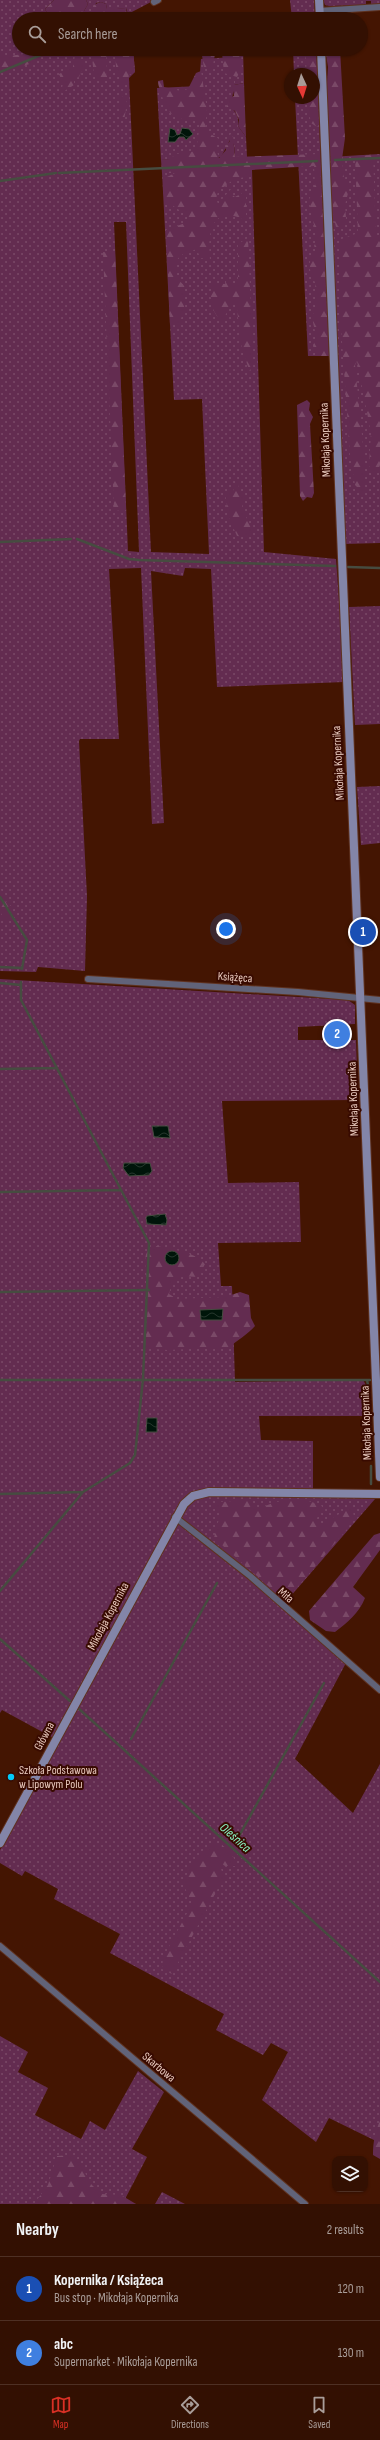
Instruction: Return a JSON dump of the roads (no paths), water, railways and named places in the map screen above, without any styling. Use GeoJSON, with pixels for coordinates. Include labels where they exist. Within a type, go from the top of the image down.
{"type":"FeatureCollection","features":[{"type":"Feature","properties":{"kind":"street"},"geometry":{"type":"LineString","coordinates":[[319,0],[319,12]]}},
{"type":"Feature","properties":{"kind":"street"},"geometry":{"type":"LineString","coordinates":[[345,12],[380,8]]}},
{"type":"Feature","properties":{"kind":"street","name":"Mikołaja Kopernika"},"geometry":{"type":"LineString","coordinates":[[321,56],[380,1476]]}},
{"type":"Feature","properties":{"kind":"street","name":"Książęca"},"geometry":{"type":"LineString","coordinates":[[88,979],[298,992],[380,1000]]}},
{"type":"Feature","properties":{"kind":"street","name":"Mikołaja Kopernika"},"geometry":{"type":"LineString","coordinates":[[74,1705],[175,1517],[184,1504],[193,1496],[209,1492],[380,1494]]}},
{"type":"Feature","properties":{"kind":"street","name":"Miła"},"geometry":{"type":"LineString","coordinates":[[175,1517],[250,1576],[289,1612],[380,1690]]}},
{"type":"Feature","properties":{"kind":"street","name":"Główna"},"geometry":{"type":"LineString","coordinates":[[0,1843],[74,1705]]}},
{"type":"Feature","properties":{"kind":"street","name":"Skarbowa"},"geometry":{"type":"LineString","coordinates":[[0,1946],[305,2204]]}},
{"type":"Feature","properties":{"kind":"water"},"geometry":{"type":"Polygon","coordinates":[[[170,128],[175,130],[177,135],[180,134],[182,128],[189,129],[193,134],[186,140],[184,137],[179,137],[175,142],[168,142],[170,128]]]}},
{"type":"Feature","properties":{"kind":"water"},"geometry":{"type":"Polygon","coordinates":[[[152,1126],[168,1126],[170,1138],[154,1137],[152,1126]]]}},
{"type":"Feature","properties":{"kind":"water"},"geometry":{"type":"Polygon","coordinates":[[[124,1163],[150,1163],[152,1171],[149,1175],[129,1176],[123,1168],[124,1163]]]}},
{"type":"Feature","properties":{"kind":"water"},"geometry":{"type":"Polygon","coordinates":[[[165,1214],[167,1220],[166,1225],[147,1224],[147,1216],[165,1214]]]}},
{"type":"Feature","properties":{"kind":"water"},"geometry":{"type":"Polygon","coordinates":[[[169,1251],[175,1251],[179,1255],[179,1261],[175,1265],[169,1265],[165,1261],[165,1255],[169,1251]]]}},
{"type":"Feature","properties":{"kind":"water"},"geometry":{"type":"Polygon","coordinates":[[[223,1309],[222,1320],[201,1320],[200,1310],[223,1309]]]}},
{"type":"Feature","properties":{"kind":"water"},"geometry":{"type":"Polygon","coordinates":[[[147,1418],[157,1418],[157,1432],[146,1432],[147,1418]]]}},
{"type":"Feature","properties":{"kind":"waterway"},"geometry":{"type":"LineString","coordinates":[[0,72],[38,56]]}},
{"type":"Feature","properties":{"kind":"waterway"},"geometry":{"type":"LineString","coordinates":[[335,160],[380,158]]}},
{"type":"Feature","properties":{"kind":"waterway"},"geometry":{"type":"LineString","coordinates":[[59,173],[317,161]]}},
{"type":"Feature","properties":{"kind":"waterway"},"geometry":{"type":"LineString","coordinates":[[0,181],[56,173]]}},
{"type":"Feature","properties":{"kind":"waterway"},"geometry":{"type":"LineString","coordinates":[[0,542],[71,539]]}},
{"type":"Feature","properties":{"kind":"waterway"},"geometry":{"type":"LineString","coordinates":[[77,539],[129,559],[335,566]]}},
{"type":"Feature","properties":{"kind":"waterway"},"geometry":{"type":"LineString","coordinates":[[348,567],[380,568]]}},
{"type":"Feature","properties":{"kind":"waterway"},"geometry":{"type":"LineString","coordinates":[[0,897],[27,940],[22,969]]}},
{"type":"Feature","properties":{"kind":"waterway"},"geometry":{"type":"LineString","coordinates":[[0,967],[22,968]]}},
{"type":"Feature","properties":{"kind":"waterway"},"geometry":{"type":"LineString","coordinates":[[0,1591],[83,1492],[130,1463],[135,1455],[143,1379],[149,1243],[21,1000],[21,982]]}},
{"type":"Feature","properties":{"kind":"waterway"},"geometry":{"type":"LineString","coordinates":[[0,983],[21,985]]}},
{"type":"Feature","properties":{"kind":"waterway"},"geometry":{"type":"LineString","coordinates":[[0,1069],[57,1068]]}},
{"type":"Feature","properties":{"kind":"waterway"},"geometry":{"type":"LineString","coordinates":[[0,1192],[121,1190]]}},
{"type":"Feature","properties":{"kind":"waterway"},"geometry":{"type":"LineString","coordinates":[[0,1292],[149,1290]]}},
{"type":"Feature","properties":{"kind":"waterway"},"geometry":{"type":"LineString","coordinates":[[0,1380],[370,1380]]}},
{"type":"Feature","properties":{"kind":"waterway"},"geometry":{"type":"LineString","coordinates":[[367,1380],[368,1385]]}},
{"type":"Feature","properties":{"kind":"waterway"},"geometry":{"type":"LineString","coordinates":[[369,1393],[370,1430]]}},
{"type":"Feature","properties":{"kind":"waterway"},"geometry":{"type":"LineString","coordinates":[[371,1444],[371,1456]]}},
{"type":"Feature","properties":{"kind":"waterway"},"geometry":{"type":"LineString","coordinates":[[371,1466],[371,1484]]}},
{"type":"Feature","properties":{"kind":"waterway"},"geometry":{"type":"LineString","coordinates":[[0,1494],[83,1492]]}},
{"type":"Feature","properties":{"kind":"waterway"},"geometry":{"type":"LineString","coordinates":[[131,1739],[217,1583]]}},
{"type":"Feature","properties":{"kind":"waterway","name":"Oleśnica"},"geometry":{"type":"LineString","coordinates":[[0,1639],[70,1701]]}},
{"type":"Feature","properties":{"kind":"waterway"},"geometry":{"type":"LineString","coordinates":[[239,1836],[324,1683]]}},
{"type":"Feature","properties":{"kind":"waterway","name":"Oleśnica"},"geometry":{"type":"LineString","coordinates":[[78,1708],[380,1982]]}},
{"type":"Feature","properties":{"kind":"place","name":"Kopernika / Książeca"},"geometry":{"type":"Point","coordinates":[363,932]}},
{"type":"Feature","properties":{"kind":"place","name":"abc"},"geometry":{"type":"Point","coordinates":[337,1034]}},
{"type":"Feature","properties":{"kind":"place","name":"Szkoła Podstawowa w Lipowym Polu"},"geometry":{"type":"Point","coordinates":[11,1777]}}]}
